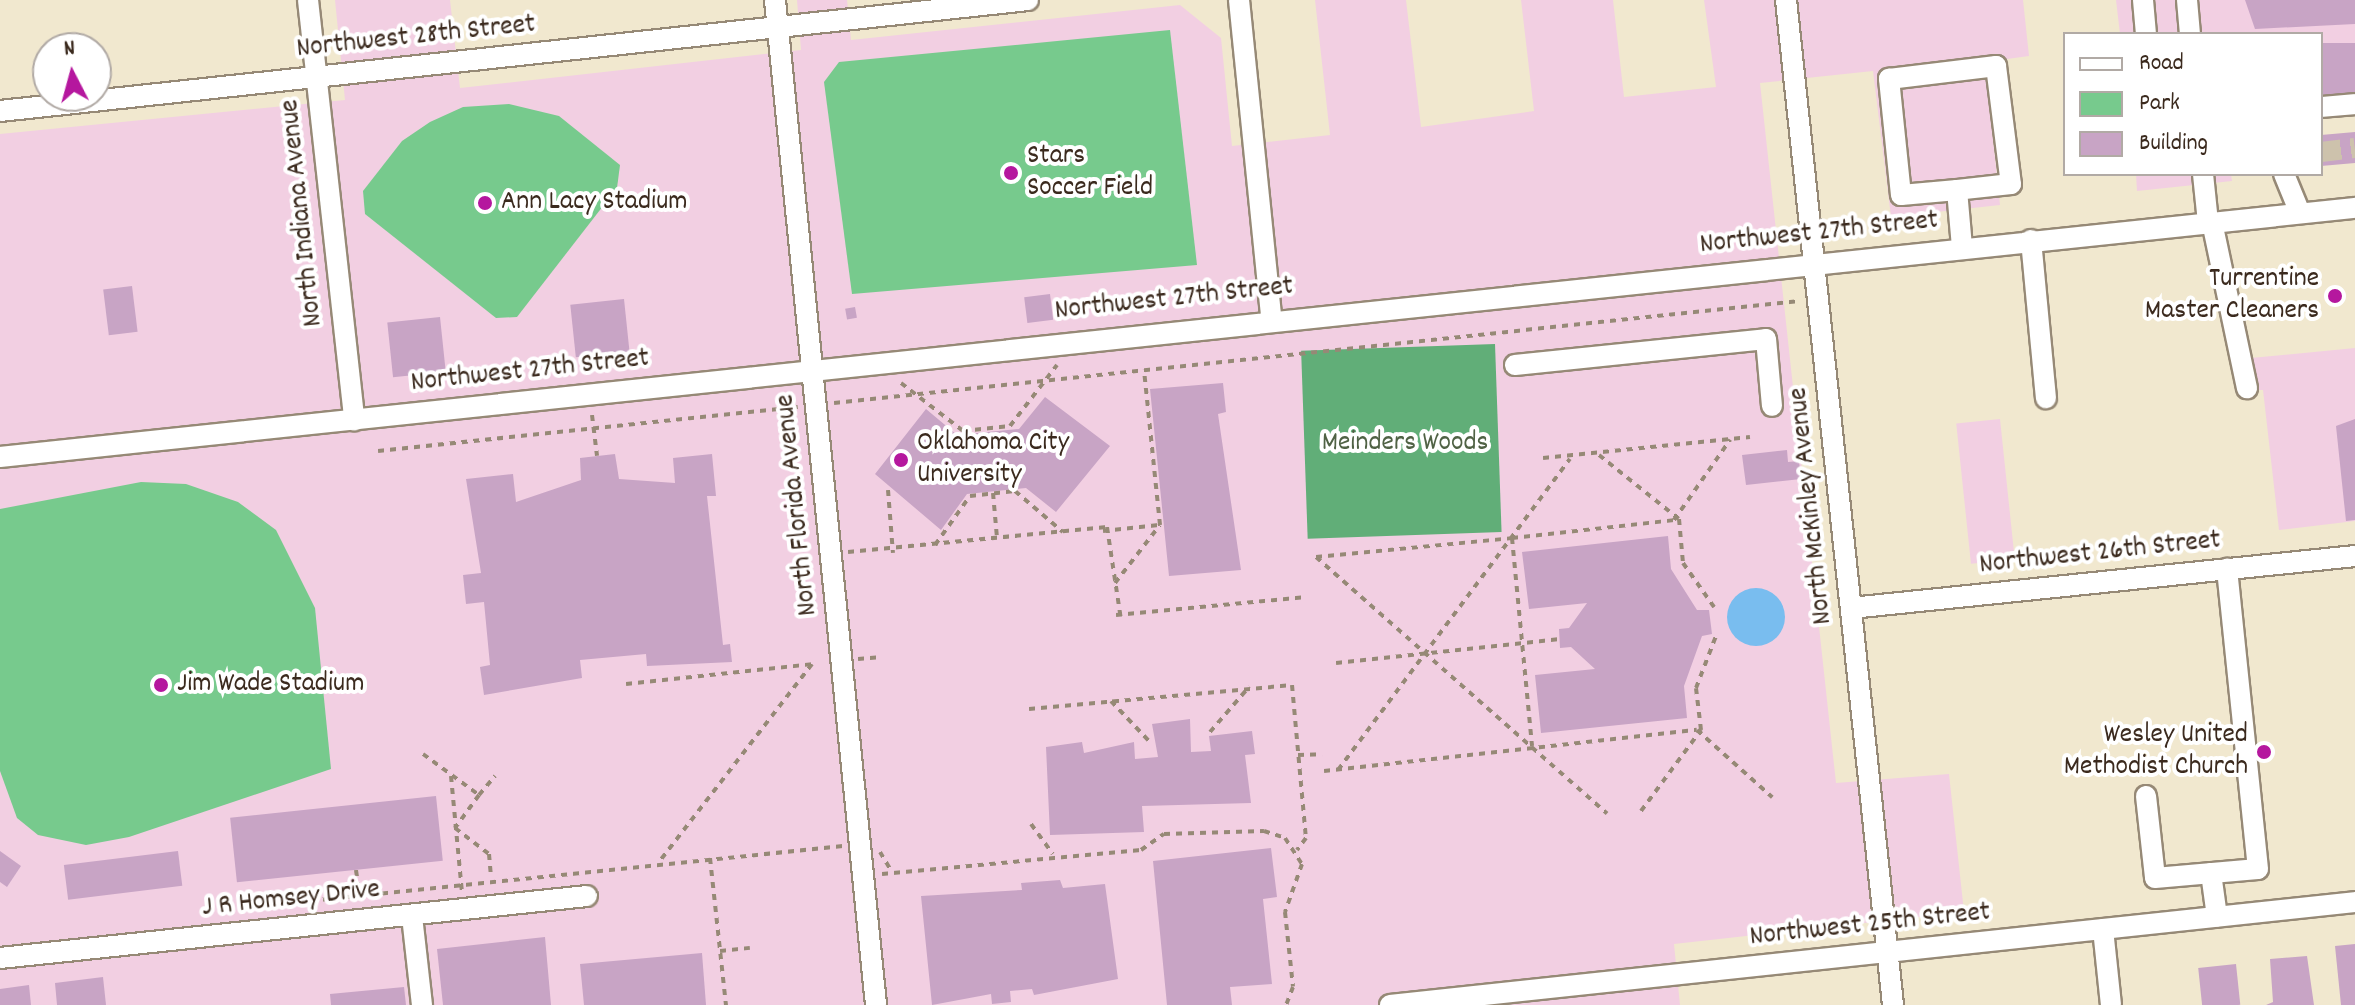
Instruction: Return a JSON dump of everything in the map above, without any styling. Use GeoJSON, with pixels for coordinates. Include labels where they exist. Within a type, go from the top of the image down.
{"type":"FeatureCollection","features":[{"type":"Feature","properties":{"kind":"street","name":"North Indiana Avenue"},"geometry":{"type":"LineString","coordinates":[[308,0],[354,420]]}},
{"type":"Feature","properties":{"kind":"street","name":"North Florida Avenue"},"geometry":{"type":"LineString","coordinates":[[775,0],[876,1005]]}},
{"type":"Feature","properties":{"kind":"street","name":"Northwest 28th Street"},"geometry":{"type":"LineString","coordinates":[[0,111],[1028,0]]}},
{"type":"Feature","properties":{"kind":"street"},"geometry":{"type":"LineString","coordinates":[[1239,0],[1271,317]]}},
{"type":"Feature","properties":{"kind":"street","name":"North McKinley Avenue"},"geometry":{"type":"LineString","coordinates":[[1786,0],[1893,1005]]}},
{"type":"Feature","properties":{"kind":"street"},"geometry":{"type":"LineString","coordinates":[[2143,0],[2146,32]]}},
{"type":"Feature","properties":{"kind":"street"},"geometry":{"type":"LineString","coordinates":[[2187,0],[2190,32]]}},
{"type":"Feature","properties":{"kind":"street"},"geometry":{"type":"LineString","coordinates":[[1996,66],[2011,184],[1957,190],[1901,195],[1889,79],[1996,66]]}},
{"type":"Feature","properties":{"kind":"street"},"geometry":{"type":"LineString","coordinates":[[2323,107],[2355,104]]}},
{"type":"Feature","properties":{"kind":"street"},"geometry":{"type":"LineString","coordinates":[[2203,176],[2210,222],[2247,388]]}},
{"type":"Feature","properties":{"kind":"street"},"geometry":{"type":"LineString","coordinates":[[2285,176],[2300,213]]}},
{"type":"Feature","properties":{"kind":"street"},"geometry":{"type":"LineString","coordinates":[[1957,190],[1962,247]]}},
{"type":"Feature","properties":{"kind":"street","name":"Northwest 27th Street"},"geometry":{"type":"LineString","coordinates":[[0,457],[1271,317],[2355,208]]}},
{"type":"Feature","properties":{"kind":"street"},"geometry":{"type":"LineString","coordinates":[[2031,240],[2046,398]]}},
{"type":"Feature","properties":{"kind":"street"},"geometry":{"type":"LineString","coordinates":[[1515,365],[1766,339],[1772,406]]}},
{"type":"Feature","properties":{"kind":"street","name":"Northwest 26th Street"},"geometry":{"type":"LineString","coordinates":[[1851,608],[2355,556]]}},
{"type":"Feature","properties":{"kind":"street"},"geometry":{"type":"LineString","coordinates":[[2146,796],[2155,878],[2258,869],[2227,569]]}},
{"type":"Feature","properties":{"kind":"street"},"geometry":{"type":"LineString","coordinates":[[2211,873],[2217,917]]}},
{"type":"Feature","properties":{"kind":"street","name":"J R Homsey Drive"},"geometry":{"type":"LineString","coordinates":[[0,958],[587,896]]}},
{"type":"Feature","properties":{"kind":"street","name":"Northwest 25th Street"},"geometry":{"type":"LineString","coordinates":[[1390,1005],[2355,902]]}},
{"type":"Feature","properties":{"kind":"street"},"geometry":{"type":"LineString","coordinates":[[412,916],[422,1005]]}},
{"type":"Feature","properties":{"kind":"street"},"geometry":{"type":"LineString","coordinates":[[2103,929],[2111,1005]]}},
{"type":"Feature","properties":{"kind":"path"},"geometry":{"type":"LineString","coordinates":[[378,451],[1818,299]]}},
{"type":"Feature","properties":{"kind":"path"},"geometry":{"type":"LineString","coordinates":[[890,360],[893,376],[917,395],[963,431],[979,430],[1010,426],[1064,355],[1062,341]]}},
{"type":"Feature","properties":{"kind":"path"},"geometry":{"type":"LineString","coordinates":[[1113,585],[1160,525],[1144,370]]}},
{"type":"Feature","properties":{"kind":"path"},"geometry":{"type":"LineString","coordinates":[[589,394],[597,456]]}},
{"type":"Feature","properties":{"kind":"path"},"geometry":{"type":"LineString","coordinates":[[1543,458],[1570,459],[1750,437]]}},
{"type":"Feature","properties":{"kind":"path"},"geometry":{"type":"LineString","coordinates":[[1607,814],[1316,557],[1674,520],[1730,440]]}},
{"type":"Feature","properties":{"kind":"path"},"geometry":{"type":"LineString","coordinates":[[1599,455],[1674,520],[1683,563],[1714,607]]}},
{"type":"Feature","properties":{"kind":"path"},"geometry":{"type":"LineString","coordinates":[[1338,770],[1570,459]]}},
{"type":"Feature","properties":{"kind":"path"},"geometry":{"type":"LineString","coordinates":[[888,490],[893,551]]}},
{"type":"Feature","properties":{"kind":"path"},"geometry":{"type":"LineString","coordinates":[[935,545],[970,496],[993,493],[1015,491],[1063,532]]}},
{"type":"Feature","properties":{"kind":"path"},"geometry":{"type":"LineString","coordinates":[[993,493],[997,538]]}},
{"type":"Feature","properties":{"kind":"path"},"geometry":{"type":"LineString","coordinates":[[830,549],[893,551],[997,538],[1160,525]]}},
{"type":"Feature","properties":{"kind":"path"},"geometry":{"type":"LineString","coordinates":[[1105,529],[1116,615],[1121,620]]}},
{"type":"Feature","properties":{"kind":"path"},"geometry":{"type":"LineString","coordinates":[[1512,538],[1532,747]]}},
{"type":"Feature","properties":{"kind":"path"},"geometry":{"type":"LineString","coordinates":[[1116,615],[1306,597]]}},
{"type":"Feature","properties":{"kind":"path"},"geometry":{"type":"LineString","coordinates":[[1259,601],[1260,607]]}},
{"type":"Feature","properties":{"kind":"path"},"geometry":{"type":"LineString","coordinates":[[1641,811],[1697,730],[1696,688],[1716,636]]}},
{"type":"Feature","properties":{"kind":"path"},"geometry":{"type":"LineString","coordinates":[[1336,663],[1560,639]]}},
{"type":"Feature","properties":{"kind":"path"},"geometry":{"type":"LineString","coordinates":[[626,684],[812,664],[660,861]]}},
{"type":"Feature","properties":{"kind":"path"},"geometry":{"type":"LineString","coordinates":[[1029,709],[1292,685],[1306,838],[1297,850]]}},
{"type":"Feature","properties":{"kind":"path"},"geometry":{"type":"LineString","coordinates":[[1210,732],[1247,688]]}},
{"type":"Feature","properties":{"kind":"path"},"geometry":{"type":"LineString","coordinates":[[1111,703],[1149,741]]}},
{"type":"Feature","properties":{"kind":"path"},"geometry":{"type":"LineString","coordinates":[[1324,771],[1697,730],[1772,797]]}},
{"type":"Feature","properties":{"kind":"path"},"geometry":{"type":"LineString","coordinates":[[423,754],[479,795]]}},
{"type":"Feature","properties":{"kind":"path"},"geometry":{"type":"LineString","coordinates":[[1298,755],[1322,754]]}},
{"type":"Feature","properties":{"kind":"path"},"geometry":{"type":"LineString","coordinates":[[451,776],[464,910]]}},
{"type":"Feature","properties":{"kind":"path"},"geometry":{"type":"LineString","coordinates":[[455,828],[495,776]]}},
{"type":"Feature","properties":{"kind":"path"},"geometry":{"type":"LineString","coordinates":[[1031,824],[1053,854]]}},
{"type":"Feature","properties":{"kind":"path"},"geometry":{"type":"LineString","coordinates":[[863,877],[1053,854],[1141,850],[1164,834],[1232,827],[1285,838],[1297,850],[1302,864],[1285,912],[1293,987],[1286,1005]]}},
{"type":"Feature","properties":{"kind":"path"},"geometry":{"type":"LineString","coordinates":[[455,828],[489,854],[491,877]]}},
{"type":"Feature","properties":{"kind":"path"},"geometry":{"type":"LineString","coordinates":[[251,907],[491,877],[660,861],[861,849],[882,852],[892,872]]}},
{"type":"Feature","properties":{"kind":"path"},"geometry":{"type":"LineString","coordinates":[[710,858],[726,1005]]}},
{"type":"Feature","properties":{"kind":"path"},"geometry":{"type":"LineString","coordinates":[[356,870],[363,921]]}},
{"type":"Feature","properties":{"kind":"path"},"geometry":{"type":"LineString","coordinates":[[720,951],[750,948]]}},
{"type":"Feature","properties":{"kind":"shaded area","name":"Oklahoma City University"},"geometry":{"type":"Polygon","coordinates":[[[335,0],[450,0],[460,88],[801,50],[797,0],[847,0],[851,40],[1180,5],[1221,38],[1232,146],[1330,135],[1315,0],[1406,0],[1421,127],[1534,111],[1521,0],[1613,0],[1624,97],[1716,87],[1704,0],[2023,0],[2029,56],[1985,62],[2000,205],[1891,217],[1873,71],[1760,83],[1836,783],[1949,774],[1964,912],[1674,944],[1680,1005],[0,1005],[0,134],[345,100],[335,0]]]}},
{"type":"Feature","properties":{"kind":"shaded area"},"geometry":{"type":"Polygon","coordinates":[[[2116,0],[2355,0],[2355,100],[2323,104],[2323,32],[2120,32],[2116,0]]]}},
{"type":"Feature","properties":{"kind":"shaded area"},"geometry":{"type":"Polygon","coordinates":[[[2136,176],[2231,176],[2232,181],[2137,191],[2136,176]]]}},
{"type":"Feature","properties":{"kind":"shaded area"},"geometry":{"type":"Polygon","coordinates":[[[2355,348],[2355,521],[2279,530],[2263,390],[2254,390],[2251,358],[2355,348]]]}},
{"type":"Feature","properties":{"kind":"shaded area"},"geometry":{"type":"Polygon","coordinates":[[[2000,419],[2015,559],[1971,564],[1956,424],[2000,419]]]}},
{"type":"Feature","properties":{"kind":"green space","name":"Stars Soccer Field"},"geometry":{"type":"Polygon","coordinates":[[[1170,30],[1197,265],[852,294],[824,82],[839,62],[1170,30]]]}},
{"type":"Feature","properties":{"kind":"green space","name":"Ann Lacy Stadium"},"geometry":{"type":"Polygon","coordinates":[[[509,104],[559,116],[620,165],[617,188],[517,317],[496,318],[365,214],[363,191],[402,141],[430,122],[463,107],[509,104]]]}},
{"type":"Feature","properties":{"kind":"green space","name":"Meinders Woods"},"geometry":{"type":"Polygon","coordinates":[[[1495,344],[1502,532],[1308,539],[1301,351],[1495,344]]]}},
{"type":"Feature","properties":{"kind":"green space","name":"Jim Wade Stadium"},"geometry":{"type":"Polygon","coordinates":[[[141,482],[186,484],[238,502],[276,530],[315,608],[331,769],[129,837],[86,845],[38,835],[17,818],[0,771],[0,509],[141,482]]]}},
{"type":"Feature","properties":{"kind":"water"},"geometry":{"type":"Polygon","coordinates":[[[1756,588],[1776,597],[1785,617],[1776,637],[1756,646],[1736,637],[1727,617],[1736,597],[1756,588]]]}},
{"type":"Feature","properties":{"kind":"building"},"geometry":{"type":"Polygon","coordinates":[[[2245,0],[2355,0],[2355,24],[2255,29],[2245,0]]]}},
{"type":"Feature","properties":{"kind":"building"},"geometry":{"type":"Polygon","coordinates":[[[2323,43],[2355,43],[2355,97],[2323,97],[2323,43]]]}},
{"type":"Feature","properties":{"kind":"building"},"geometry":{"type":"Polygon","coordinates":[[[2355,132],[2355,163],[2323,166],[2323,135],[2355,132]]]}},
{"type":"Feature","properties":{"kind":"building"},"geometry":{"type":"Polygon","coordinates":[[[132,286],[138,332],[109,335],[103,290],[132,286]]]}},
{"type":"Feature","properties":{"kind":"building"},"geometry":{"type":"Polygon","coordinates":[[[1050,294],[1053,320],[1027,323],[1024,297],[1050,294]]]}},
{"type":"Feature","properties":{"kind":"building"},"geometry":{"type":"Polygon","coordinates":[[[624,299],[630,352],[576,357],[570,305],[624,299]]]}},
{"type":"Feature","properties":{"kind":"building"},"geometry":{"type":"Polygon","coordinates":[[[855,307],[857,318],[847,320],[845,309],[855,307]]]}},
{"type":"Feature","properties":{"kind":"building"},"geometry":{"type":"Polygon","coordinates":[[[440,317],[446,372],[393,377],[387,323],[440,317]]]}},
{"type":"Feature","properties":{"kind":"building"},"geometry":{"type":"Polygon","coordinates":[[[1223,383],[1226,412],[1218,414],[1241,570],[1169,576],[1150,389],[1223,383]]]}},
{"type":"Feature","properties":{"kind":"building"},"geometry":{"type":"Polygon","coordinates":[[[1045,397],[1110,446],[1056,512],[1026,488],[967,494],[941,530],[875,474],[926,409],[957,435],[1019,429],[1045,397]]]}},
{"type":"Feature","properties":{"kind":"building"},"geometry":{"type":"Polygon","coordinates":[[[2355,419],[2355,520],[2346,521],[2336,426],[2355,419]]]}},
{"type":"Feature","properties":{"kind":"building"},"geometry":{"type":"Polygon","coordinates":[[[1787,450],[1788,462],[1799,461],[1801,479],[1746,485],[1742,455],[1787,450]]]}},
{"type":"Feature","properties":{"kind":"building"},"geometry":{"type":"Polygon","coordinates":[[[615,454],[619,479],[675,483],[673,458],[712,454],[716,496],[707,496],[723,645],[730,644],[732,662],[647,666],[646,654],[580,660],[582,678],[484,695],[480,667],[490,665],[484,602],[466,604],[463,575],[481,573],[466,479],[513,474],[516,502],[581,480],[580,458],[615,454]]]}},
{"type":"Feature","properties":{"kind":"building"},"geometry":{"type":"Polygon","coordinates":[[[1668,536],[1671,569],[1697,610],[1709,610],[1712,634],[1702,636],[1684,686],[1687,718],[1541,733],[1535,675],[1595,669],[1571,647],[1560,648],[1559,629],[1569,628],[1587,603],[1529,609],[1522,552],[1668,536]]]}},
{"type":"Feature","properties":{"kind":"building"},"geometry":{"type":"Polygon","coordinates":[[[1190,719],[1191,752],[1211,751],[1209,736],[1252,731],[1255,754],[1245,755],[1251,803],[1142,806],[1144,832],[1050,835],[1046,747],[1082,742],[1084,753],[1134,742],[1135,759],[1158,757],[1152,724],[1190,719]]]}},
{"type":"Feature","properties":{"kind":"building"},"geometry":{"type":"Polygon","coordinates":[[[436,796],[443,861],[237,882],[230,818],[436,796]]]}},
{"type":"Feature","properties":{"kind":"building"},"geometry":{"type":"Polygon","coordinates":[[[1271,848],[1277,897],[1263,899],[1272,984],[1230,987],[1232,1005],[1167,1005],[1153,861],[1271,848]]]}},
{"type":"Feature","properties":{"kind":"building"},"geometry":{"type":"Polygon","coordinates":[[[0,851],[21,866],[7,887],[0,882],[0,851]]]}},
{"type":"Feature","properties":{"kind":"building"},"geometry":{"type":"Polygon","coordinates":[[[178,851],[182,886],[68,900],[64,865],[178,851]]]}},
{"type":"Feature","properties":{"kind":"building"},"geometry":{"type":"Polygon","coordinates":[[[1060,880],[1063,888],[1105,884],[1118,979],[1034,995],[1032,989],[1010,991],[1011,1002],[992,1004],[991,994],[932,1005],[921,896],[1022,890],[1021,883],[1060,880]]]}},
{"type":"Feature","properties":{"kind":"building"},"geometry":{"type":"Polygon","coordinates":[[[545,937],[551,1005],[443,1005],[437,949],[545,937]]]}},
{"type":"Feature","properties":{"kind":"building"},"geometry":{"type":"Polygon","coordinates":[[[2355,944],[2355,1005],[2341,1005],[2335,946],[2355,944]]]}},
{"type":"Feature","properties":{"kind":"building"},"geometry":{"type":"Polygon","coordinates":[[[702,953],[706,1005],[584,1005],[580,964],[702,953]]]}},
{"type":"Feature","properties":{"kind":"building"},"geometry":{"type":"Polygon","coordinates":[[[2307,956],[2314,1005],[2266,1005],[2273,1002],[2270,959],[2307,956]]]}},
{"type":"Feature","properties":{"kind":"building"},"geometry":{"type":"Polygon","coordinates":[[[2236,964],[2240,1005],[2202,1005],[2198,968],[2236,964]]]}},
{"type":"Feature","properties":{"kind":"building"},"geometry":{"type":"Polygon","coordinates":[[[103,977],[106,1005],[57,1005],[55,983],[103,977]]]}},
{"type":"Feature","properties":{"kind":"building"},"geometry":{"type":"Polygon","coordinates":[[[29,985],[31,1005],[0,1005],[0,989],[29,985]]]}},
{"type":"Feature","properties":{"kind":"building"},"geometry":{"type":"Polygon","coordinates":[[[404,987],[406,1005],[331,1005],[330,994],[404,987]]]}},
{"type":"Feature","properties":{"kind":"tunnel"},"geometry":{"type":"LineString","coordinates":[[2323,152],[2355,148]]}},
{"type":"Feature","properties":{"kind":"place","name":"Stars Soccer Field"},"geometry":{"type":"Point","coordinates":[1011,173]}},
{"type":"Feature","properties":{"kind":"place","name":"Ann Lacy Stadium"},"geometry":{"type":"Point","coordinates":[485,203]}},
{"type":"Feature","properties":{"kind":"place","name":"Turrentine Master Cleaners"},"geometry":{"type":"Point","coordinates":[2335,296]}},
{"type":"Feature","properties":{"kind":"place","name":"Oklahoma City University"},"geometry":{"type":"Point","coordinates":[901,460]}},
{"type":"Feature","properties":{"kind":"place","name":"Jim Wade Stadium"},"geometry":{"type":"Point","coordinates":[161,685]}},
{"type":"Feature","properties":{"kind":"place","name":"Wesley United Methodist Church"},"geometry":{"type":"Point","coordinates":[2264,752]}}]}
